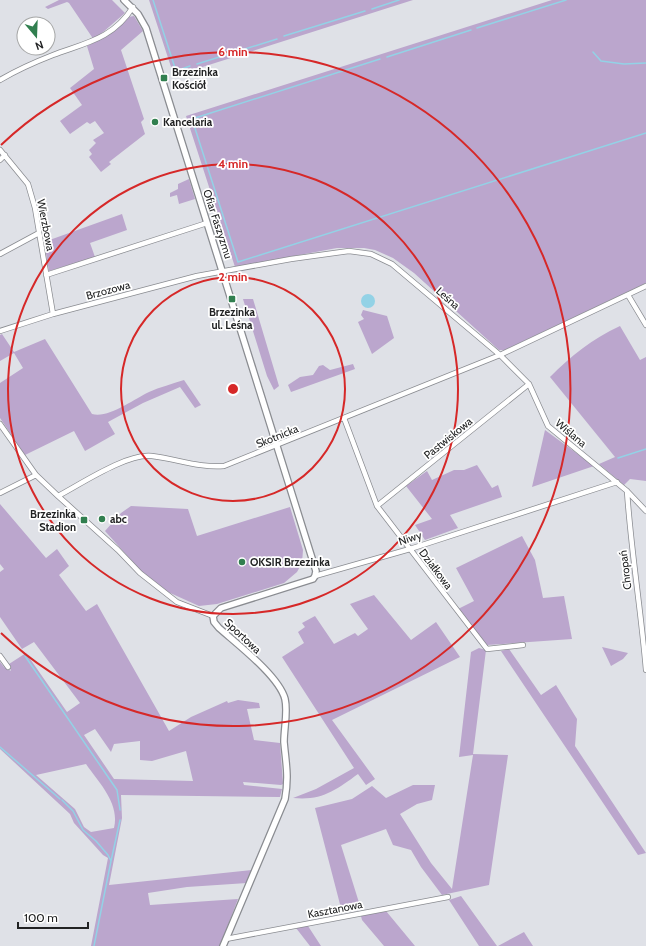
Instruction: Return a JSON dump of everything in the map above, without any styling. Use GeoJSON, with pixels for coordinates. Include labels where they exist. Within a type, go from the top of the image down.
{"type":"FeatureCollection","features":[{"type":"Feature","properties":{"kind":"street","name":"Ofiar Faszyzmu"},"geometry":{"type":"LineString","coordinates":[[124,0],[133,7],[146,28],[316,567],[316,576]]}},
{"type":"Feature","properties":{"kind":"street"},"geometry":{"type":"LineString","coordinates":[[0,80],[32,63],[98,39],[126,16],[133,7]]}},
{"type":"Feature","properties":{"kind":"street","name":"Wierzbowa"},"geometry":{"type":"LineString","coordinates":[[0,150],[28,184],[39,233],[53,314]]}},
{"type":"Feature","properties":{"kind":"street"},"geometry":{"type":"LineString","coordinates":[[0,160],[5,155]]}},
{"type":"Feature","properties":{"kind":"street"},"geometry":{"type":"LineString","coordinates":[[46,275],[207,223]]}},
{"type":"Feature","properties":{"kind":"street"},"geometry":{"type":"LineString","coordinates":[[0,254],[39,233]]}},
{"type":"Feature","properties":{"kind":"street","name":"Leśna"},"geometry":{"type":"LineString","coordinates":[[223,271],[342,251],[371,254],[386,260],[404,273],[500,355]]}},
{"type":"Feature","properties":{"kind":"street","name":"Brzozowa"},"geometry":{"type":"LineString","coordinates":[[0,332],[53,314],[197,276],[223,271]]}},
{"type":"Feature","properties":{"kind":"street"},"geometry":{"type":"LineString","coordinates":[[500,355],[646,286]]}},
{"type":"Feature","properties":{"kind":"street"},"geometry":{"type":"LineString","coordinates":[[628,295],[646,325]]}},
{"type":"Feature","properties":{"kind":"street","name":"Wiślana"},"geometry":{"type":"LineString","coordinates":[[500,355],[529,384],[548,426],[617,482],[646,511]]}},
{"type":"Feature","properties":{"kind":"street","name":"Skotnicka"},"geometry":{"type":"LineString","coordinates":[[58,496],[130,458],[151,456],[210,468],[224,466],[500,355]]}},
{"type":"Feature","properties":{"kind":"street","name":"Pastwiskowa"},"geometry":{"type":"LineString","coordinates":[[377,506],[529,384]]}},
{"type":"Feature","properties":{"kind":"street","name":"Działkowa"},"geometry":{"type":"LineString","coordinates":[[344,418],[377,506],[487,649],[523,645]]}},
{"type":"Feature","properties":{"kind":"street","name":"Sportowa"},"geometry":{"type":"LineString","coordinates":[[0,424],[36,475],[58,496],[158,588],[177,602],[213,616],[214,622],[219,628],[275,679],[283,694],[285,706],[284,741],[288,780],[285,799],[223,946]]}},
{"type":"Feature","properties":{"kind":"street"},"geometry":{"type":"LineString","coordinates":[[0,493],[36,475]]}},
{"type":"Feature","properties":{"kind":"street","name":"Niwy"},"geometry":{"type":"LineString","coordinates":[[213,616],[221,608],[316,576],[410,549],[617,482]]}},
{"type":"Feature","properties":{"kind":"street","name":"Chropań"},"geometry":{"type":"LineString","coordinates":[[627,491],[631,542],[643,629],[646,670]]}},
{"type":"Feature","properties":{"kind":"street"},"geometry":{"type":"LineString","coordinates":[[0,656],[8,667]]}},
{"type":"Feature","properties":{"kind":"street","name":"Kasztanowa"},"geometry":{"type":"LineString","coordinates":[[226,939],[448,897]]}},
{"type":"Feature","properties":{"kind":"shaded area"},"geometry":{"type":"Polygon","coordinates":[[[59,0],[112,0],[125,13],[94,40],[69,3],[67,2],[48,9],[45,7],[59,0]]]}},
{"type":"Feature","properties":{"kind":"shaded area"},"geometry":{"type":"Polygon","coordinates":[[[149,0],[413,0],[174,76],[149,0]]]}},
{"type":"Feature","properties":{"kind":"shaded area"},"geometry":{"type":"Polygon","coordinates":[[[552,0],[646,0],[646,283],[505,350],[499,350],[414,273],[393,258],[375,250],[364,248],[337,248],[235,267],[186,116],[552,0]]]}},
{"type":"Feature","properties":{"kind":"shaded area"},"geometry":{"type":"Polygon","coordinates":[[[134,16],[143,31],[121,50],[144,119],[141,122],[145,134],[109,162],[111,164],[101,172],[89,157],[92,154],[89,150],[96,143],[93,140],[104,133],[95,121],[90,124],[87,122],[70,134],[60,121],[82,105],[70,88],[94,69],[87,46],[105,37],[128,17],[134,16]]]}},
{"type":"Feature","properties":{"kind":"shaded area"},"geometry":{"type":"Polygon","coordinates":[[[189,179],[195,199],[179,204],[177,195],[170,197],[170,193],[178,189],[178,184],[189,179]]]}},
{"type":"Feature","properties":{"kind":"shaded area"},"geometry":{"type":"Polygon","coordinates":[[[122,214],[127,230],[90,243],[95,257],[49,271],[44,242],[122,214]]]}},
{"type":"Feature","properties":{"kind":"shaded area"},"geometry":{"type":"Polygon","coordinates":[[[243,299],[253,299],[279,386],[274,390],[267,376],[243,299]]]}},
{"type":"Feature","properties":{"kind":"shaded area"},"geometry":{"type":"Polygon","coordinates":[[[363,310],[387,316],[394,338],[372,354],[358,322],[364,319],[361,315],[363,310]]]}},
{"type":"Feature","properties":{"kind":"shaded area"},"geometry":{"type":"Polygon","coordinates":[[[620,326],[640,360],[646,357],[646,481],[630,479],[624,485],[599,464],[615,457],[550,377],[582,348],[600,336],[620,326]]]}},
{"type":"Feature","properties":{"kind":"shaded area"},"geometry":{"type":"Polygon","coordinates":[[[2,334],[14,352],[45,339],[92,414],[106,414],[121,408],[149,392],[184,380],[201,405],[195,408],[180,387],[143,403],[108,422],[115,434],[85,451],[74,431],[25,455],[0,418],[0,383],[23,368],[14,353],[0,361],[0,335],[2,334]]]}},
{"type":"Feature","properties":{"kind":"shaded area"},"geometry":{"type":"Polygon","coordinates":[[[353,364],[355,369],[291,392],[288,385],[300,377],[313,375],[319,366],[323,365],[330,370],[353,364]]]}},
{"type":"Feature","properties":{"kind":"shaded area"},"geometry":{"type":"Polygon","coordinates":[[[545,430],[594,466],[532,487],[545,430]]]}},
{"type":"Feature","properties":{"kind":"shaded area"},"geometry":{"type":"Polygon","coordinates":[[[477,465],[492,488],[498,485],[502,497],[450,515],[458,528],[425,540],[415,525],[432,519],[406,486],[427,471],[432,480],[454,470],[464,470],[477,465]]]}},
{"type":"Feature","properties":{"kind":"shaded area"},"geometry":{"type":"Polygon","coordinates":[[[0,504],[46,558],[57,549],[69,566],[59,575],[86,611],[97,604],[169,731],[191,717],[227,701],[228,703],[238,700],[259,703],[260,708],[247,709],[254,740],[280,743],[283,784],[243,782],[244,785],[282,789],[280,797],[121,795],[122,818],[109,885],[252,870],[247,883],[187,887],[148,893],[150,905],[238,899],[220,946],[91,946],[108,858],[103,855],[74,823],[70,814],[0,749],[0,662],[4,667],[11,671],[9,664],[26,653],[67,712],[80,703],[34,642],[22,649],[0,617],[0,572],[4,569],[0,564],[0,504]],[[95,729],[84,735],[114,779],[193,781],[186,751],[152,761],[140,760],[140,741],[114,744],[111,752],[95,729]],[[86,764],[36,775],[75,809],[84,827],[91,832],[114,828],[114,810],[111,802],[102,786],[86,764]]]}},
{"type":"Feature","properties":{"kind":"shaded area"},"geometry":{"type":"Polygon","coordinates":[[[131,506],[188,509],[197,536],[290,507],[303,550],[302,563],[297,572],[284,583],[217,604],[199,606],[168,592],[141,571],[105,531],[121,513],[131,506]]]}},
{"type":"Feature","properties":{"kind":"shaded area"},"geometry":{"type":"Polygon","coordinates":[[[522,536],[535,560],[543,598],[564,596],[572,639],[487,645],[458,609],[474,601],[456,568],[522,536]]]}},
{"type":"Feature","properties":{"kind":"shaded area"},"geometry":{"type":"Polygon","coordinates":[[[374,595],[411,640],[436,622],[460,657],[332,720],[375,779],[366,785],[358,774],[343,785],[321,796],[312,798],[293,798],[316,789],[354,768],[282,657],[304,643],[298,632],[305,627],[302,623],[315,616],[334,644],[355,633],[358,636],[368,629],[350,604],[374,595]]]}},
{"type":"Feature","properties":{"kind":"shaded area"},"geometry":{"type":"Polygon","coordinates":[[[602,647],[628,653],[623,659],[611,666],[602,647]]]}},
{"type":"Feature","properties":{"kind":"shaded area"},"geometry":{"type":"Polygon","coordinates":[[[479,648],[486,650],[473,754],[508,755],[489,885],[442,895],[421,867],[411,850],[393,845],[386,829],[341,845],[361,909],[342,912],[315,808],[352,799],[372,786],[386,798],[413,785],[435,785],[432,800],[417,804],[400,814],[431,863],[452,889],[473,755],[459,757],[471,652],[479,648]]]}},
{"type":"Feature","properties":{"kind":"shaded area"},"geometry":{"type":"Polygon","coordinates":[[[509,649],[541,695],[556,685],[577,719],[575,746],[646,853],[638,855],[501,651],[509,649]]]}},
{"type":"Feature","properties":{"kind":"shaded area"},"geometry":{"type":"Polygon","coordinates":[[[461,896],[497,946],[479,946],[449,900],[461,896]]]}},
{"type":"Feature","properties":{"kind":"shaded area"},"geometry":{"type":"Polygon","coordinates":[[[386,911],[415,946],[384,946],[362,920],[361,916],[386,911]]]}},
{"type":"Feature","properties":{"kind":"shaded area"},"geometry":{"type":"Polygon","coordinates":[[[308,926],[321,946],[310,946],[296,928],[308,926]]]}},
{"type":"Feature","properties":{"kind":"shaded area"},"geometry":{"type":"Polygon","coordinates":[[[524,932],[533,946],[498,946],[524,932]]]}},
{"type":"Feature","properties":{"kind":"water"},"geometry":{"type":"Polygon","coordinates":[[[365,294],[371,294],[375,298],[375,304],[371,308],[365,308],[361,304],[361,298],[365,294]]]}},
{"type":"Feature","properties":{"kind":"waterway"},"geometry":{"type":"LineString","coordinates":[[153,0],[176,71],[190,66]]}},
{"type":"Feature","properties":{"kind":"waterway"},"geometry":{"type":"LineString","coordinates":[[372,9],[399,0]]}},
{"type":"Feature","properties":{"kind":"waterway"},"geometry":{"type":"LineString","coordinates":[[477,28],[566,0]]}},
{"type":"Feature","properties":{"kind":"waterway"},"geometry":{"type":"LineString","coordinates":[[284,36],[365,11]]}},
{"type":"Feature","properties":{"kind":"waterway"},"geometry":{"type":"LineString","coordinates":[[387,57],[471,30]]}},
{"type":"Feature","properties":{"kind":"waterway"},"geometry":{"type":"LineString","coordinates":[[197,64],[277,39]]}},
{"type":"Feature","properties":{"kind":"waterway"},"geometry":{"type":"LineString","coordinates":[[593,52],[601,61],[624,64],[646,63]]}},
{"type":"Feature","properties":{"kind":"waterway"},"geometry":{"type":"LineString","coordinates":[[380,59],[192,119],[238,262],[646,133]]}},
{"type":"Feature","properties":{"kind":"waterway"},"geometry":{"type":"LineString","coordinates":[[618,458],[646,449]]}},
{"type":"Feature","properties":{"kind":"waterway"},"geometry":{"type":"LineString","coordinates":[[25,656],[117,790],[120,810]]}},
{"type":"Feature","properties":{"kind":"waterway"},"geometry":{"type":"LineString","coordinates":[[0,747],[60,799]]}},
{"type":"Feature","properties":{"kind":"waterway"},"geometry":{"type":"LineString","coordinates":[[62,800],[73,811],[83,830],[96,841],[111,861],[94,946]]}},
{"type":"Feature","properties":{"kind":"waterway"},"geometry":{"type":"LineString","coordinates":[[111,861],[120,820]]}},
{"type":"Feature","properties":{"kind":"place","name":"Brzezinka Kościół"},"geometry":{"type":"Point","coordinates":[164,78]}},
{"type":"Feature","properties":{"kind":"place","name":"Kancelaria"},"geometry":{"type":"Point","coordinates":[155,122]}},
{"type":"Feature","properties":{"kind":"place","name":"Brzezinka ul. Leśna"},"geometry":{"type":"Point","coordinates":[232,299]}},
{"type":"Feature","properties":{"kind":"place","name":"abc"},"geometry":{"type":"Point","coordinates":[102,519]}},
{"type":"Feature","properties":{"kind":"place","name":"Brzezinka Stadion"},"geometry":{"type":"Point","coordinates":[84,520]}},
{"type":"Feature","properties":{"kind":"place","name":"OKSIR Brzezinka"},"geometry":{"type":"Point","coordinates":[242,562]}}]}
